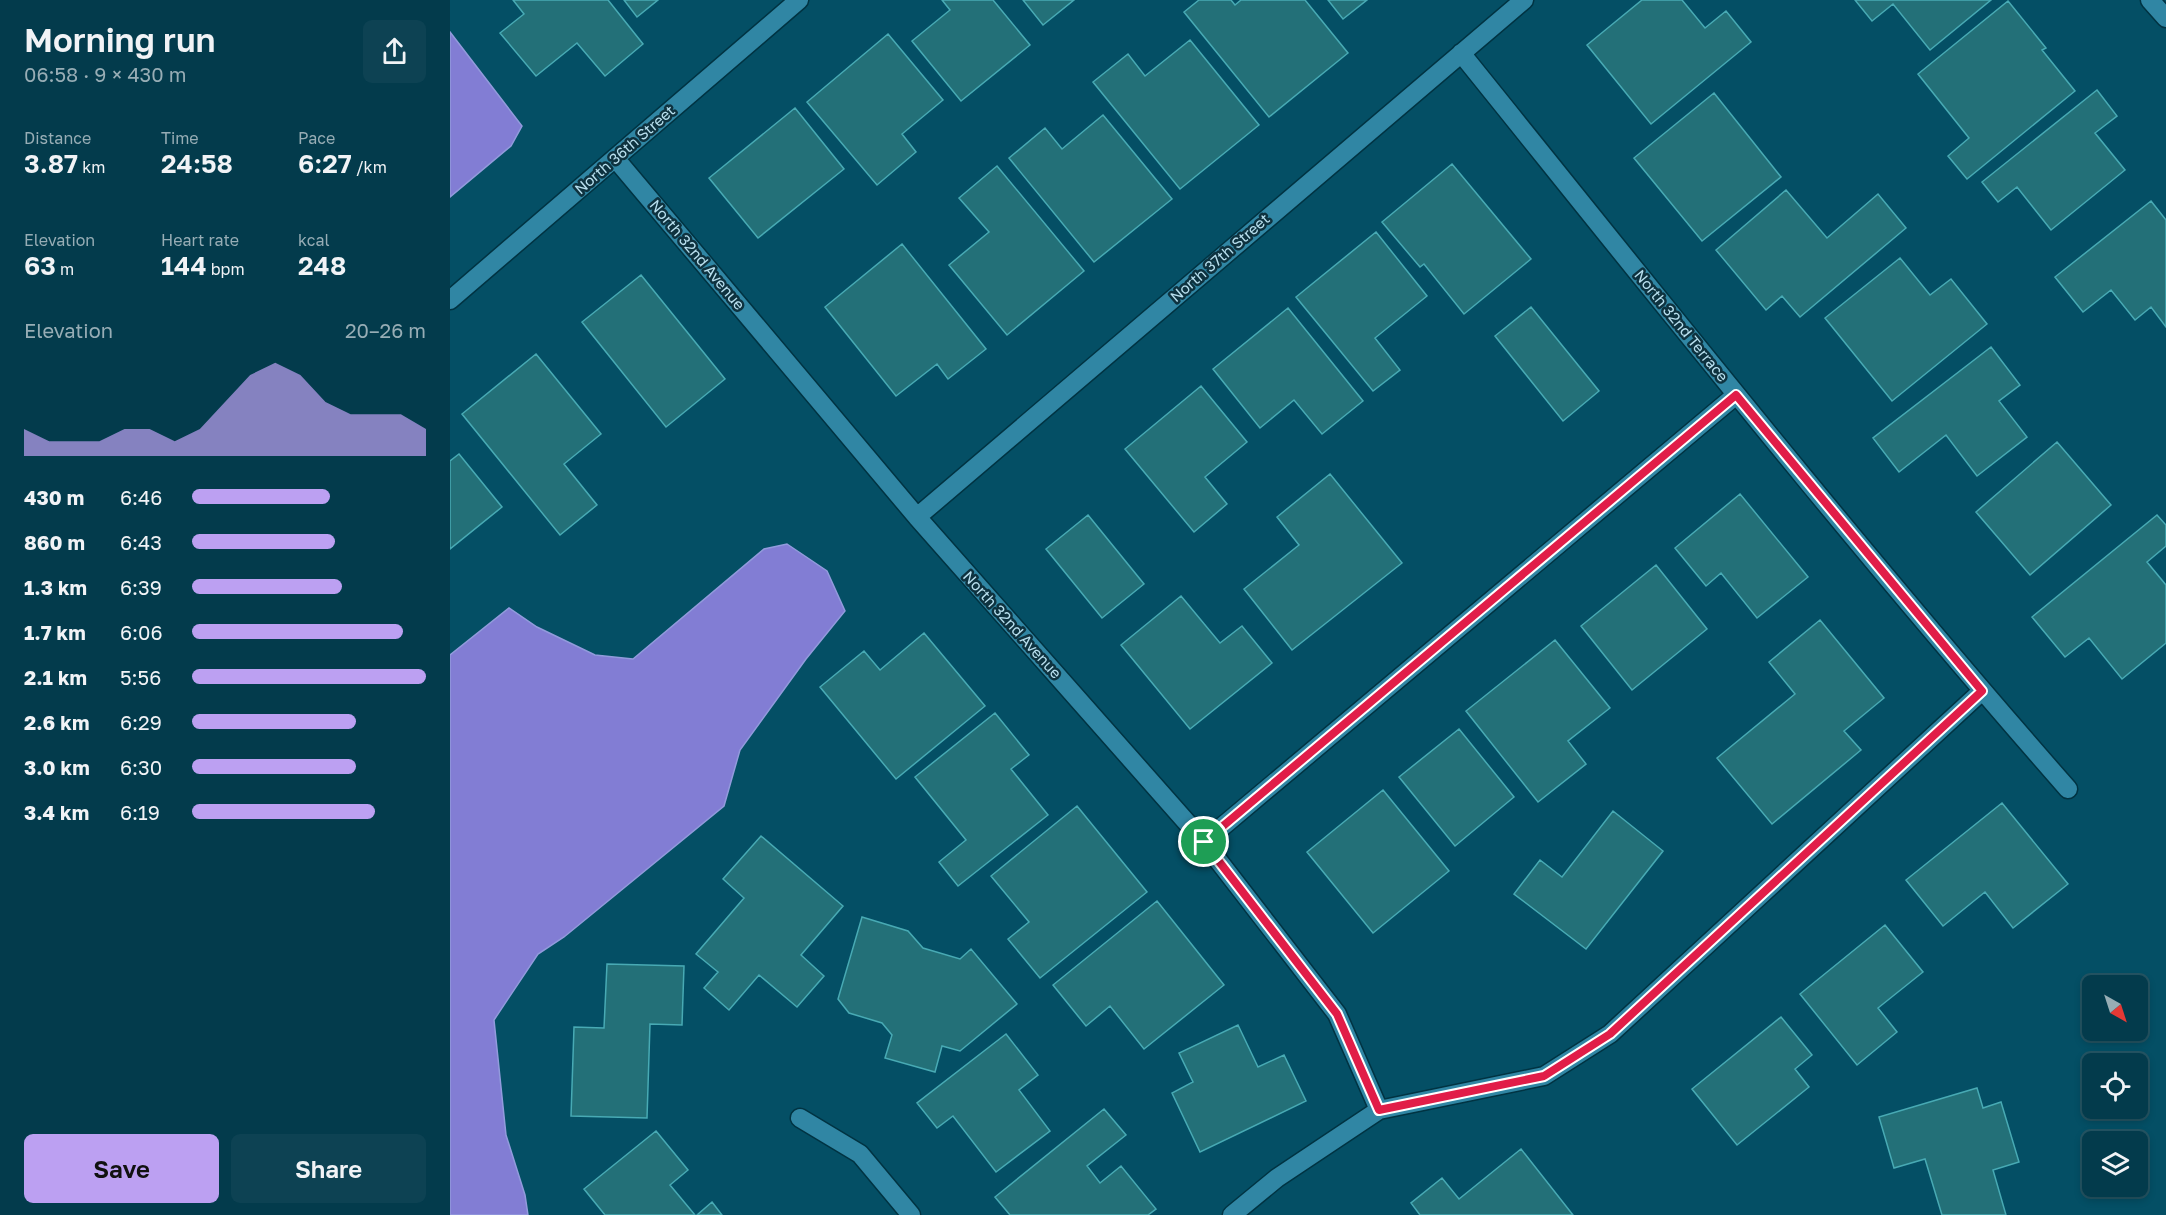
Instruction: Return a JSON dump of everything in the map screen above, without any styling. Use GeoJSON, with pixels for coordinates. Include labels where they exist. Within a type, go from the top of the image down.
{"type":"FeatureCollection","features":[{"type":"Feature","properties":{"kind":"street","name":"North 36th Street"},"geometry":{"type":"LineString","coordinates":[[450,300],[799,0]]}},
{"type":"Feature","properties":{"kind":"street","name":"North 37th Street"},"geometry":{"type":"LineString","coordinates":[[917,518],[1524,0]]}},
{"type":"Feature","properties":{"kind":"street"},"geometry":{"type":"LineString","coordinates":[[2150,0],[2166,18]]}},
{"type":"Feature","properties":{"kind":"street","name":"North 32nd Terrace"},"geometry":{"type":"LineString","coordinates":[[1461,53],[1736,395],[1982,691],[2068,789]]}},
{"type":"Feature","properties":{"kind":"street","name":"North 32nd Avenue"},"geometry":{"type":"LineString","coordinates":[[615,158],[917,518],[1204,842],[1337,1014],[1379,1110]]}},
{"type":"Feature","properties":{"kind":"street"},"geometry":{"type":"LineString","coordinates":[[1204,842],[1736,395]]}},
{"type":"Feature","properties":{"kind":"street"},"geometry":{"type":"LineString","coordinates":[[1232,1215],[1277,1178],[1379,1110],[1544,1076],[1610,1034],[1982,691]]}},
{"type":"Feature","properties":{"kind":"street"},"geometry":{"type":"LineString","coordinates":[[800,1118],[860,1154],[911,1215]]}},
{"type":"Feature","properties":{"kind":"shaded area"},"geometry":{"type":"Polygon","coordinates":[[[450,32],[522,126],[511,146],[450,197],[450,32]]]}},
{"type":"Feature","properties":{"kind":"shaded area"},"geometry":{"type":"Polygon","coordinates":[[[787,544],[827,571],[845,611],[806,659],[740,750],[724,806],[564,937],[538,954],[494,1020],[506,1135],[525,1195],[528,1215],[450,1215],[450,655],[509,608],[537,627],[595,655],[633,659],[764,549],[787,544]]]}},
{"type":"Feature","properties":{"kind":"building"},"geometry":{"type":"Polygon","coordinates":[[[513,0],[608,0],[643,44],[605,76],[577,43],[536,76],[500,33],[524,14],[513,0]]]}},
{"type":"Feature","properties":{"kind":"building"},"geometry":{"type":"Polygon","coordinates":[[[624,0],[658,0],[637,17],[624,0]]]}},
{"type":"Feature","properties":{"kind":"building"},"geometry":{"type":"Polygon","coordinates":[[[942,0],[993,0],[1030,45],[961,101],[912,41],[950,10],[942,0]]]}},
{"type":"Feature","properties":{"kind":"building"},"geometry":{"type":"Polygon","coordinates":[[[1023,0],[1074,0],[1043,25],[1023,0]]]}},
{"type":"Feature","properties":{"kind":"building"},"geometry":{"type":"Polygon","coordinates":[[[1199,0],[1231,0],[1235,5],[1241,0],[1305,0],[1348,53],[1269,117],[1184,12],[1199,0]]]}},
{"type":"Feature","properties":{"kind":"building"},"geometry":{"type":"Polygon","coordinates":[[[1328,0],[1367,0],[1343,19],[1328,0]]]}},
{"type":"Feature","properties":{"kind":"building"},"geometry":{"type":"Polygon","coordinates":[[[1642,0],[1682,0],[1705,28],[1726,11],[1751,42],[1651,124],[1587,45],[1642,0]]]}},
{"type":"Feature","properties":{"kind":"building"},"geometry":{"type":"Polygon","coordinates":[[[1855,0],[1991,0],[1930,50],[1893,4],[1872,21],[1855,0]]]}},
{"type":"Feature","properties":{"kind":"building"},"geometry":{"type":"Polygon","coordinates":[[[2008,1],[2046,48],[2042,50],[2075,91],[1967,179],[1948,156],[1969,138],[1918,74],[2008,1]]]}},
{"type":"Feature","properties":{"kind":"building"},"geometry":{"type":"Polygon","coordinates":[[[888,34],[943,100],[902,134],[916,152],[877,185],[807,102],[888,34]]]}},
{"type":"Feature","properties":{"kind":"building"},"geometry":{"type":"Polygon","coordinates":[[[1190,40],[1259,125],[1180,189],[1093,82],[1128,54],[1145,76],[1190,40]]]}},
{"type":"Feature","properties":{"kind":"building"},"geometry":{"type":"Polygon","coordinates":[[[2097,90],[2117,116],[2095,133],[2125,170],[2051,230],[2017,187],[1998,202],[1982,182],[2097,90]]]}},
{"type":"Feature","properties":{"kind":"building"},"geometry":{"type":"Polygon","coordinates":[[[1714,93],[1781,177],[1702,241],[1634,158],[1714,93]]]}},
{"type":"Feature","properties":{"kind":"building"},"geometry":{"type":"Polygon","coordinates":[[[795,108],[844,169],[758,238],[709,178],[795,108]]]}},
{"type":"Feature","properties":{"kind":"building"},"geometry":{"type":"Polygon","coordinates":[[[1103,115],[1172,199],[1094,262],[1009,158],[1045,128],[1062,149],[1103,115]]]}},
{"type":"Feature","properties":{"kind":"building"},"geometry":{"type":"Polygon","coordinates":[[[1452,164],[1531,259],[1464,314],[1424,264],[1420,267],[1382,222],[1452,164]]]}},
{"type":"Feature","properties":{"kind":"building"},"geometry":{"type":"Polygon","coordinates":[[[997,166],[1084,271],[1007,335],[949,265],[989,232],[959,198],[997,166]]]}},
{"type":"Feature","properties":{"kind":"building"},"geometry":{"type":"Polygon","coordinates":[[[1786,190],[1827,238],[1878,194],[1906,228],[1800,317],[1782,296],[1766,310],[1716,250],[1786,190]]]}},
{"type":"Feature","properties":{"kind":"building"},"geometry":{"type":"Polygon","coordinates":[[[2151,201],[2166,220],[2166,327],[2151,307],[2135,320],[2111,290],[2083,312],[2055,277],[2151,201]]]}},
{"type":"Feature","properties":{"kind":"building"},"geometry":{"type":"Polygon","coordinates":[[[1376,232],[1427,296],[1375,338],[1400,370],[1373,391],[1296,297],[1376,232]]]}},
{"type":"Feature","properties":{"kind":"building"},"geometry":{"type":"Polygon","coordinates":[[[902,244],[986,349],[948,379],[937,364],[896,396],[825,307],[902,244]]]}},
{"type":"Feature","properties":{"kind":"building"},"geometry":{"type":"Polygon","coordinates":[[[1900,258],[1930,295],[1951,279],[1987,324],[1892,401],[1825,318],[1900,258]]]}},
{"type":"Feature","properties":{"kind":"building"},"geometry":{"type":"Polygon","coordinates":[[[641,275],[725,379],[666,427],[582,322],[641,275]]]}},
{"type":"Feature","properties":{"kind":"building"},"geometry":{"type":"Polygon","coordinates":[[[1531,307],[1599,391],[1563,421],[1495,336],[1531,307]]]}},
{"type":"Feature","properties":{"kind":"building"},"geometry":{"type":"Polygon","coordinates":[[[1288,308],[1363,401],[1322,434],[1294,400],[1260,428],[1213,369],[1288,308]]]}},
{"type":"Feature","properties":{"kind":"building"},"geometry":{"type":"Polygon","coordinates":[[[1991,347],[2020,385],[1999,401],[2027,437],[1977,476],[1946,435],[1899,472],[1873,438],[1991,347]]]}},
{"type":"Feature","properties":{"kind":"building"},"geometry":{"type":"Polygon","coordinates":[[[536,354],[601,434],[564,464],[597,505],[560,535],[462,414],[536,354]]]}},
{"type":"Feature","properties":{"kind":"building"},"geometry":{"type":"Polygon","coordinates":[[[1201,386],[1247,442],[1205,477],[1227,504],[1194,532],[1125,449],[1201,386]]]}},
{"type":"Feature","properties":{"kind":"building"},"geometry":{"type":"Polygon","coordinates":[[[2057,442],[2111,505],[2030,575],[1976,512],[2057,442]]]}},
{"type":"Feature","properties":{"kind":"building"},"geometry":{"type":"Polygon","coordinates":[[[459,454],[502,507],[450,549],[450,461],[459,454]]]}},
{"type":"Feature","properties":{"kind":"building"},"geometry":{"type":"Polygon","coordinates":[[[1330,474],[1402,563],[1292,650],[1244,589],[1299,545],[1277,517],[1330,474]]]}},
{"type":"Feature","properties":{"kind":"building"},"geometry":{"type":"Polygon","coordinates":[[[1740,494],[1808,577],[1757,618],[1721,573],[1706,586],[1675,548],[1740,494]]]}},
{"type":"Feature","properties":{"kind":"building"},"geometry":{"type":"Polygon","coordinates":[[[1088,515],[1144,584],[1102,618],[1046,549],[1088,515]]]}},
{"type":"Feature","properties":{"kind":"building"},"geometry":{"type":"Polygon","coordinates":[[[2157,515],[2166,525],[2166,546],[2147,562],[2166,585],[2166,643],[2122,679],[2089,638],[2065,657],[2032,617],[2157,515]]]}},
{"type":"Feature","properties":{"kind":"building"},"geometry":{"type":"Polygon","coordinates":[[[1656,565],[1707,629],[1632,690],[1581,626],[1656,565]]]}},
{"type":"Feature","properties":{"kind":"building"},"geometry":{"type":"Polygon","coordinates":[[[1181,596],[1220,643],[1242,626],[1272,663],[1190,729],[1121,645],[1181,596]]]}},
{"type":"Feature","properties":{"kind":"building"},"geometry":{"type":"Polygon","coordinates":[[[1820,620],[1884,698],[1844,731],[1861,750],[1772,824],[1717,758],[1795,694],[1769,662],[1820,620]]]}},
{"type":"Feature","properties":{"kind":"building"},"geometry":{"type":"Polygon","coordinates":[[[924,633],[985,706],[896,779],[820,687],[864,651],[880,670],[924,633]]]}},
{"type":"Feature","properties":{"kind":"building"},"geometry":{"type":"Polygon","coordinates":[[[1555,640],[1610,708],[1568,741],[1586,764],[1538,802],[1466,711],[1555,640]]]}},
{"type":"Feature","properties":{"kind":"building"},"geometry":{"type":"Polygon","coordinates":[[[995,713],[1029,755],[1011,769],[1048,815],[958,886],[939,862],[966,840],[915,777],[995,713]]]}},
{"type":"Feature","properties":{"kind":"building"},"geometry":{"type":"Polygon","coordinates":[[[1459,729],[1514,797],[1455,846],[1399,777],[1459,729]]]}},
{"type":"Feature","properties":{"kind":"building"},"geometry":{"type":"Polygon","coordinates":[[[1383,790],[1449,871],[1373,933],[1307,852],[1383,790]]]}},
{"type":"Feature","properties":{"kind":"building"},"geometry":{"type":"Polygon","coordinates":[[[2002,803],[2068,884],[2013,928],[1985,892],[1943,926],[1906,880],[2002,803]]]}},
{"type":"Feature","properties":{"kind":"building"},"geometry":{"type":"Polygon","coordinates":[[[1077,806],[1147,892],[1040,978],[1008,939],[1029,922],[991,876],[1077,806]]]}},
{"type":"Feature","properties":{"kind":"building"},"geometry":{"type":"Polygon","coordinates":[[[1613,811],[1663,851],[1586,949],[1514,894],[1540,860],[1562,877],[1613,811]]]}},
{"type":"Feature","properties":{"kind":"building"},"geometry":{"type":"Polygon","coordinates":[[[761,836],[843,906],[801,955],[824,976],[797,1007],[759,975],[729,1010],[704,988],[718,972],[696,954],[744,898],[723,879],[761,836]]]}},
{"type":"Feature","properties":{"kind":"building"},"geometry":{"type":"Polygon","coordinates":[[[1157,901],[1224,985],[1144,1049],[1110,1006],[1086,1026],[1053,985],[1157,901]]]}},
{"type":"Feature","properties":{"kind":"building"},"geometry":{"type":"Polygon","coordinates":[[[862,917],[908,931],[923,948],[960,959],[971,949],[1017,1004],[960,1051],[942,1046],[935,1072],[885,1058],[892,1035],[882,1023],[849,1013],[838,999],[862,917]]]}},
{"type":"Feature","properties":{"kind":"building"},"geometry":{"type":"Polygon","coordinates":[[[1885,925],[1923,972],[1878,1008],[1897,1032],[1857,1065],[1800,994],[1885,925]]]}},
{"type":"Feature","properties":{"kind":"building"},"geometry":{"type":"Polygon","coordinates":[[[607,964],[684,966],[682,1025],[650,1024],[647,1118],[571,1116],[574,1027],[604,1028],[607,964]]]}},
{"type":"Feature","properties":{"kind":"building"},"geometry":{"type":"Polygon","coordinates":[[[1781,1017],[1812,1055],[1795,1069],[1809,1087],[1737,1145],[1692,1089],[1781,1017]]]}},
{"type":"Feature","properties":{"kind":"building"},"geometry":{"type":"Polygon","coordinates":[[[1238,1025],[1258,1067],[1284,1055],[1306,1101],[1200,1152],[1172,1093],[1193,1082],[1179,1053],[1238,1025]]]}},
{"type":"Feature","properties":{"kind":"building"},"geometry":{"type":"Polygon","coordinates":[[[1006,1034],[1038,1075],[1019,1090],[1050,1131],[996,1172],[953,1116],[937,1128],[917,1103],[1006,1034]]]}},
{"type":"Feature","properties":{"kind":"building"},"geometry":{"type":"Polygon","coordinates":[[[1977,1088],[1983,1108],[2001,1102],[2019,1162],[1993,1170],[2006,1215],[1942,1215],[1925,1159],[1894,1168],[1879,1117],[1977,1088]]]}},
{"type":"Feature","properties":{"kind":"building"},"geometry":{"type":"Polygon","coordinates":[[[1104,1109],[1126,1135],[1087,1166],[1100,1183],[1121,1166],[1156,1209],[1148,1215],[1010,1215],[995,1197],[1104,1109]]]}},
{"type":"Feature","properties":{"kind":"building"},"geometry":{"type":"Polygon","coordinates":[[[656,1131],[688,1170],[670,1185],[695,1215],[605,1215],[584,1189],[656,1131]]]}},
{"type":"Feature","properties":{"kind":"building"},"geometry":{"type":"Polygon","coordinates":[[[1521,1149],[1573,1215],[1420,1215],[1411,1203],[1442,1178],[1459,1199],[1521,1149]]]}},
{"type":"Feature","properties":{"kind":"building"},"geometry":{"type":"Polygon","coordinates":[[[712,1202],[722,1215],[697,1215],[712,1202]]]}},
{"type":"Feature","properties":{"kind":"route"},"geometry":{"type":"LineString","coordinates":[[1736,395],[1982,691],[1610,1034],[1544,1076],[1379,1110],[1337,1014],[1204,842],[1736,395]]}}]}
